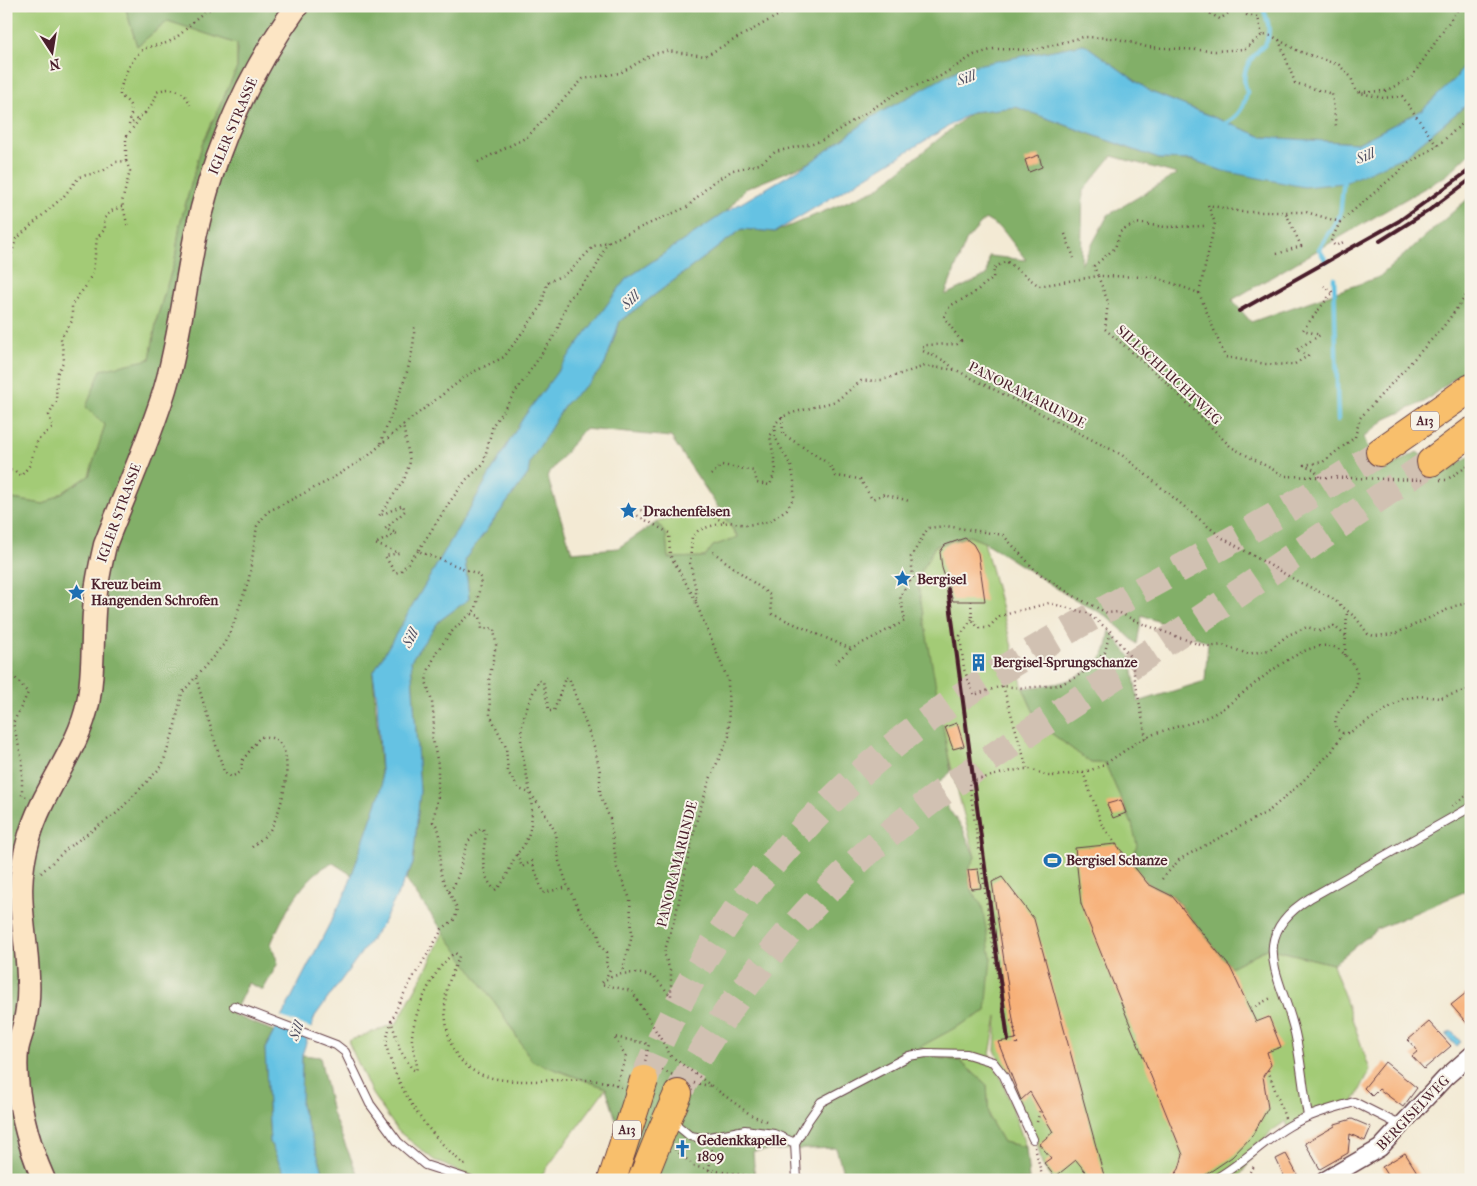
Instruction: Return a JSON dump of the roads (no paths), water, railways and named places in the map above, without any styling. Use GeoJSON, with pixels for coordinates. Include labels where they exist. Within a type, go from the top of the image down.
{"type":"FeatureCollection","features":[{"type":"Feature","properties":{"kind":"highway","name":"A13"},"geometry":{"type":"LineString","coordinates":[[1380,452],[1471,388]]}},
{"type":"Feature","properties":{"kind":"highway"},"geometry":{"type":"LineString","coordinates":[[1431,474],[1471,432]]}},
{"type":"Feature","properties":{"kind":"highway","name":"A13"},"geometry":{"type":"LineString","coordinates":[[612,1180],[644,1080]]}},
{"type":"Feature","properties":{"kind":"highway","name":"A13"},"geometry":{"type":"LineString","coordinates":[[642,1180],[669,1116]]}},
{"type":"Feature","properties":{"kind":"main road","name":"IGLER STRASSE"},"geometry":{"type":"LineString","coordinates":[[44,1180],[38,1167],[24,1116],[16,1064],[17,1048],[28,1003],[27,961],[19,899],[21,870],[29,836],[82,726],[92,682],[94,610],[100,565],[109,536],[165,388],[196,233],[213,170],[236,112],[260,62],[297,6]]}},
{"type":"Feature","properties":{"kind":"street","name":"BERGISELWEG"},"geometry":{"type":"LineString","coordinates":[[1325,1180],[1376,1152],[1445,1078],[1471,1055]]}},
{"type":"Feature","properties":{"kind":"lane"},"geometry":{"type":"LineString","coordinates":[[1308,1116],[1295,1032],[1275,968],[1273,947],[1281,920],[1293,908],[1471,807]]}},
{"type":"Feature","properties":{"kind":"lane"},"geometry":{"type":"LineString","coordinates":[[234,1006],[260,1014],[336,1045],[344,1052],[370,1104],[398,1142],[425,1165],[471,1177]]}},
{"type":"Feature","properties":{"kind":"lane"},"geometry":{"type":"LineString","coordinates":[[797,1180],[795,1143],[821,1102],[909,1056],[926,1053],[967,1054],[993,1062],[1004,1076],[1033,1139]]}},
{"type":"Feature","properties":{"kind":"lane"},"geometry":{"type":"LineString","coordinates":[[1213,1180],[1227,1172],[1288,1126],[1308,1116],[1354,1102],[1402,1126]]}},
{"type":"Feature","properties":{"kind":"lane"},"geometry":{"type":"LineString","coordinates":[[669,1116],[690,1136],[704,1138],[745,1130],[787,1139],[795,1143]]}},
{"type":"Feature","properties":{"kind":"water","name":"Sill"},"geometry":{"type":"Polygon","coordinates":[[[1084,44],[1151,92],[1263,137],[1358,143],[1422,110],[1456,78],[1471,53],[1471,101],[1405,156],[1344,183],[1304,187],[1223,171],[1193,160],[1159,159],[1016,107],[972,112],[775,232],[742,229],[620,321],[605,364],[592,380],[566,403],[530,462],[528,474],[465,559],[469,599],[439,621],[411,660],[420,791],[413,864],[383,923],[315,1016],[302,1055],[301,1106],[326,1180],[287,1180],[270,1142],[265,1049],[346,892],[382,787],[377,700],[373,673],[523,418],[626,279],[726,212],[811,162],[874,116],[961,68],[1084,44]]]}},
{"type":"Feature","properties":{"kind":"water"},"geometry":{"type":"Polygon","coordinates":[[[1451,1031],[1461,1042],[1456,1046],[1446,1035],[1451,1031]]]}},
{"type":"Feature","properties":{"kind":"waterway"},"geometry":{"type":"LineString","coordinates":[[1222,125],[1236,116],[1242,108],[1247,92],[1244,80],[1246,69],[1251,59],[1267,41],[1267,19],[1262,6]]}},
{"type":"Feature","properties":{"kind":"waterway"},"geometry":{"type":"LineString","coordinates":[[1326,261],[1319,249],[1340,215],[1344,178]]}},
{"type":"Feature","properties":{"kind":"waterway"},"geometry":{"type":"LineString","coordinates":[[1334,278],[1338,420]]}},
{"type":"Feature","properties":{"kind":"tunnel"},"geometry":{"type":"LineString","coordinates":[[644,1080],[668,1026],[695,973],[727,924],[762,876],[842,790],[887,751],[934,715],[1043,645],[1269,519],[1380,452]]}},
{"type":"Feature","properties":{"kind":"tunnel"},"geometry":{"type":"LineString","coordinates":[[678,1094],[716,1029],[759,968],[834,884],[890,833],[987,761],[1431,462]]}},
{"type":"Feature","properties":{"kind":"railway"},"geometry":{"type":"LineString","coordinates":[[1239,311],[1399,221],[1471,169]]}},
{"type":"Feature","properties":{"kind":"railway"},"geometry":{"type":"LineString","coordinates":[[1380,241],[1428,211],[1471,179]]}},
{"type":"Feature","properties":{"kind":"railway"},"geometry":{"type":"LineString","coordinates":[[948,589],[1008,1040]]}},
{"type":"Feature","properties":{"kind":"place","name":"Drachenfelsen"},"geometry":{"type":"Point","coordinates":[629,511]}},
{"type":"Feature","properties":{"kind":"place","name":"Bergisel"},"geometry":{"type":"Point","coordinates":[903,579]}},
{"type":"Feature","properties":{"kind":"place","name":"Kreuz beim Hangenden Schrofen"},"geometry":{"type":"Point","coordinates":[77,592]}},
{"type":"Feature","properties":{"kind":"place","name":"Bergisel-Sprungschanze"},"geometry":{"type":"Point","coordinates":[979,662]}},
{"type":"Feature","properties":{"kind":"place","name":"Bergisel Schanze"},"geometry":{"type":"Point","coordinates":[1052,860]}},
{"type":"Feature","properties":{"kind":"place","name":"Gedenkkapelle 1809"},"geometry":{"type":"Point","coordinates":[683,1148]}}]}
